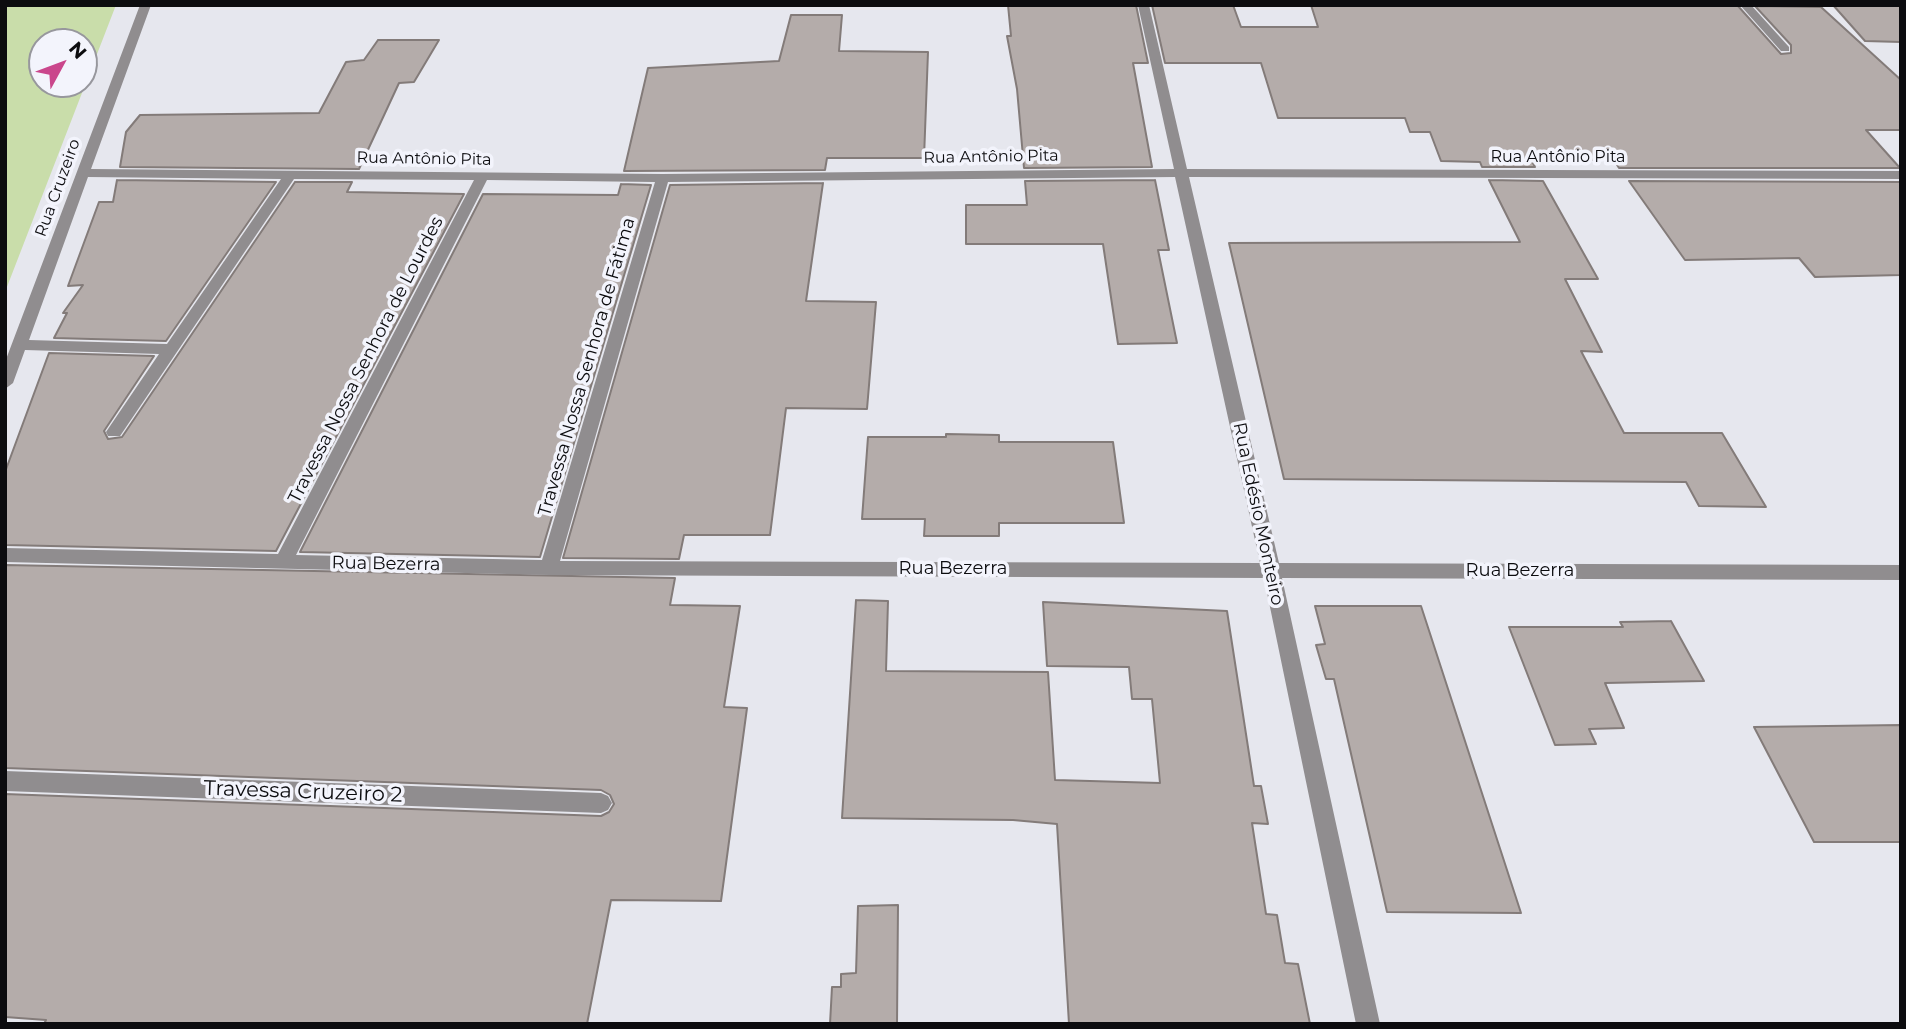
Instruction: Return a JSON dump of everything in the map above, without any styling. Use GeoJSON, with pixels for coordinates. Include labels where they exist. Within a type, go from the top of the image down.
{"type":"FeatureCollection","features":[{"type":"Feature","properties":{"kind":"street","name":"Rua Cruzeiro"},"geometry":{"type":"LineString","coordinates":[[5,383],[146,5]]}},
{"type":"Feature","properties":{"kind":"street","name":"Rua Edésio Monteiro"},"geometry":{"type":"LineString","coordinates":[[1143,5],[1271,570],[1368,1024]]}},
{"type":"Feature","properties":{"kind":"street"},"geometry":{"type":"LineString","coordinates":[[1745,5],[1785,49]]}},
{"type":"Feature","properties":{"kind":"street","name":"Rua Antônio Pita"},"geometry":{"type":"LineString","coordinates":[[82,173],[663,178],[1182,173],[1901,175]]}},
{"type":"Feature","properties":{"kind":"street"},"geometry":{"type":"LineString","coordinates":[[114,432],[290,175]]}},
{"type":"Feature","properties":{"kind":"street","name":"Travessa Nossa Senhora de Lourdes"},"geometry":{"type":"LineString","coordinates":[[284,561],[482,177]]}},
{"type":"Feature","properties":{"kind":"street","name":"Travessa Nossa Senhora de Fátima"},"geometry":{"type":"LineString","coordinates":[[548,568],[663,178]]}},
{"type":"Feature","properties":{"kind":"street"},"geometry":{"type":"LineString","coordinates":[[19,345],[170,349]]}},
{"type":"Feature","properties":{"kind":"street","name":"Rua Bezerra"},"geometry":{"type":"LineString","coordinates":[[5,555],[548,568],[1901,573]]}},
{"type":"Feature","properties":{"kind":"street","name":"Travessa Cruzeiro 2"},"geometry":{"type":"LineString","coordinates":[[5,781],[601,803]]}},
{"type":"Feature","properties":{"kind":"green space"},"geometry":{"type":"Polygon","coordinates":[[[5,5],[116,5],[98,52],[98,28],[28,28],[28,98],[80,98],[5,292],[5,5]]]}},
{"type":"Feature","properties":{"kind":"building"},"geometry":{"type":"Polygon","coordinates":[[[1008,5],[1136,5],[1148,63],[1133,63],[1152,167],[1024,168],[1017,89],[1007,36],[1011,36],[1008,5]]]}},
{"type":"Feature","properties":{"kind":"building"},"geometry":{"type":"Polygon","coordinates":[[[1152,5],[1233,5],[1241,27],[1318,27],[1311,5],[1738,6],[1781,54],[1791,53],[1791,45],[1755,6],[1821,7],[1901,80],[1901,130],[1866,130],[1900,168],[1619,168],[1614,160],[1531,159],[1535,167],[1482,167],[1480,162],[1441,161],[1430,132],[1410,132],[1405,118],[1278,118],[1261,63],[1165,63],[1152,5]]]}},
{"type":"Feature","properties":{"kind":"building"},"geometry":{"type":"Polygon","coordinates":[[[1833,5],[1901,5],[1901,42],[1865,41],[1833,5]]]}},
{"type":"Feature","properties":{"kind":"building"},"geometry":{"type":"Polygon","coordinates":[[[791,15],[842,15],[839,51],[928,52],[924,158],[827,158],[825,170],[624,171],[648,68],[779,61],[791,15]]]}},
{"type":"Feature","properties":{"kind":"building"},"geometry":{"type":"Polygon","coordinates":[[[378,40],[439,40],[414,82],[399,83],[359,169],[120,167],[126,132],[140,115],[319,113],[346,62],[364,60],[378,40]]]}},
{"type":"Feature","properties":{"kind":"building"},"geometry":{"type":"Polygon","coordinates":[[[117,180],[276,182],[166,341],[54,338],[67,313],[63,313],[83,285],[68,286],[99,202],[113,202],[117,180]]]}},
{"type":"Feature","properties":{"kind":"building"},"geometry":{"type":"Polygon","coordinates":[[[1155,180],[1169,250],[1158,250],[1177,343],[1118,344],[1103,244],[966,244],[966,205],[1027,205],[1025,181],[1155,180]]]}},
{"type":"Feature","properties":{"kind":"building"},"geometry":{"type":"Polygon","coordinates":[[[1489,180],[1543,181],[1598,279],[1565,279],[1602,352],[1581,351],[1624,433],[1722,433],[1766,507],[1699,506],[1686,482],[1284,479],[1229,243],[1520,242],[1489,180]]]}},
{"type":"Feature","properties":{"kind":"building"},"geometry":{"type":"Polygon","coordinates":[[[1629,181],[1901,182],[1901,275],[1815,277],[1799,258],[1685,260],[1629,181]]]}},
{"type":"Feature","properties":{"kind":"building"},"geometry":{"type":"Polygon","coordinates":[[[295,182],[352,182],[347,192],[464,194],[276,551],[5,545],[5,472],[49,353],[154,356],[104,431],[108,439],[122,437],[295,182]]]}},
{"type":"Feature","properties":{"kind":"building"},"geometry":{"type":"Polygon","coordinates":[[[823,183],[806,301],[876,302],[867,409],[786,408],[770,535],[684,535],[679,559],[563,558],[670,185],[823,183]]]}},
{"type":"Feature","properties":{"kind":"building"},"geometry":{"type":"Polygon","coordinates":[[[621,184],[651,185],[540,557],[300,552],[483,194],[618,195],[621,184]]]}},
{"type":"Feature","properties":{"kind":"building"},"geometry":{"type":"Polygon","coordinates":[[[946,434],[999,435],[999,442],[1113,442],[1124,523],[999,523],[999,536],[924,536],[925,519],[862,519],[868,437],[946,437],[946,434]]]}},
{"type":"Feature","properties":{"kind":"building"},"geometry":{"type":"Polygon","coordinates":[[[5,565],[675,578],[670,605],[740,606],[724,707],[747,708],[721,901],[611,900],[587,1024],[44,1024],[46,1020],[5,1017],[5,794],[601,816],[609,812],[614,804],[610,795],[601,790],[5,768],[5,565]]]}},
{"type":"Feature","properties":{"kind":"building"},"geometry":{"type":"Polygon","coordinates":[[[856,600],[888,601],[886,671],[1048,672],[1055,780],[1160,783],[1152,699],[1132,699],[1129,667],[1047,666],[1043,602],[1227,611],[1254,786],[1261,786],[1268,824],[1252,823],[1266,914],[1277,915],[1285,963],[1298,964],[1310,1024],[1069,1024],[1057,824],[1013,820],[842,818],[856,600]]]}},
{"type":"Feature","properties":{"kind":"building"},"geometry":{"type":"Polygon","coordinates":[[[1315,606],[1421,606],[1521,913],[1387,912],[1334,679],[1326,679],[1316,645],[1325,644],[1315,606]]]}},
{"type":"Feature","properties":{"kind":"building"},"geometry":{"type":"Polygon","coordinates":[[[1671,621],[1704,681],[1605,683],[1624,728],[1589,729],[1596,744],[1555,745],[1509,627],[1623,627],[1620,622],[1671,621]]]}},
{"type":"Feature","properties":{"kind":"building"},"geometry":{"type":"Polygon","coordinates":[[[1901,725],[1901,842],[1814,842],[1754,727],[1901,725]]]}},
{"type":"Feature","properties":{"kind":"building"},"geometry":{"type":"Polygon","coordinates":[[[898,905],[897,1024],[830,1024],[832,987],[841,987],[841,974],[856,973],[858,906],[898,905]]]}}]}
